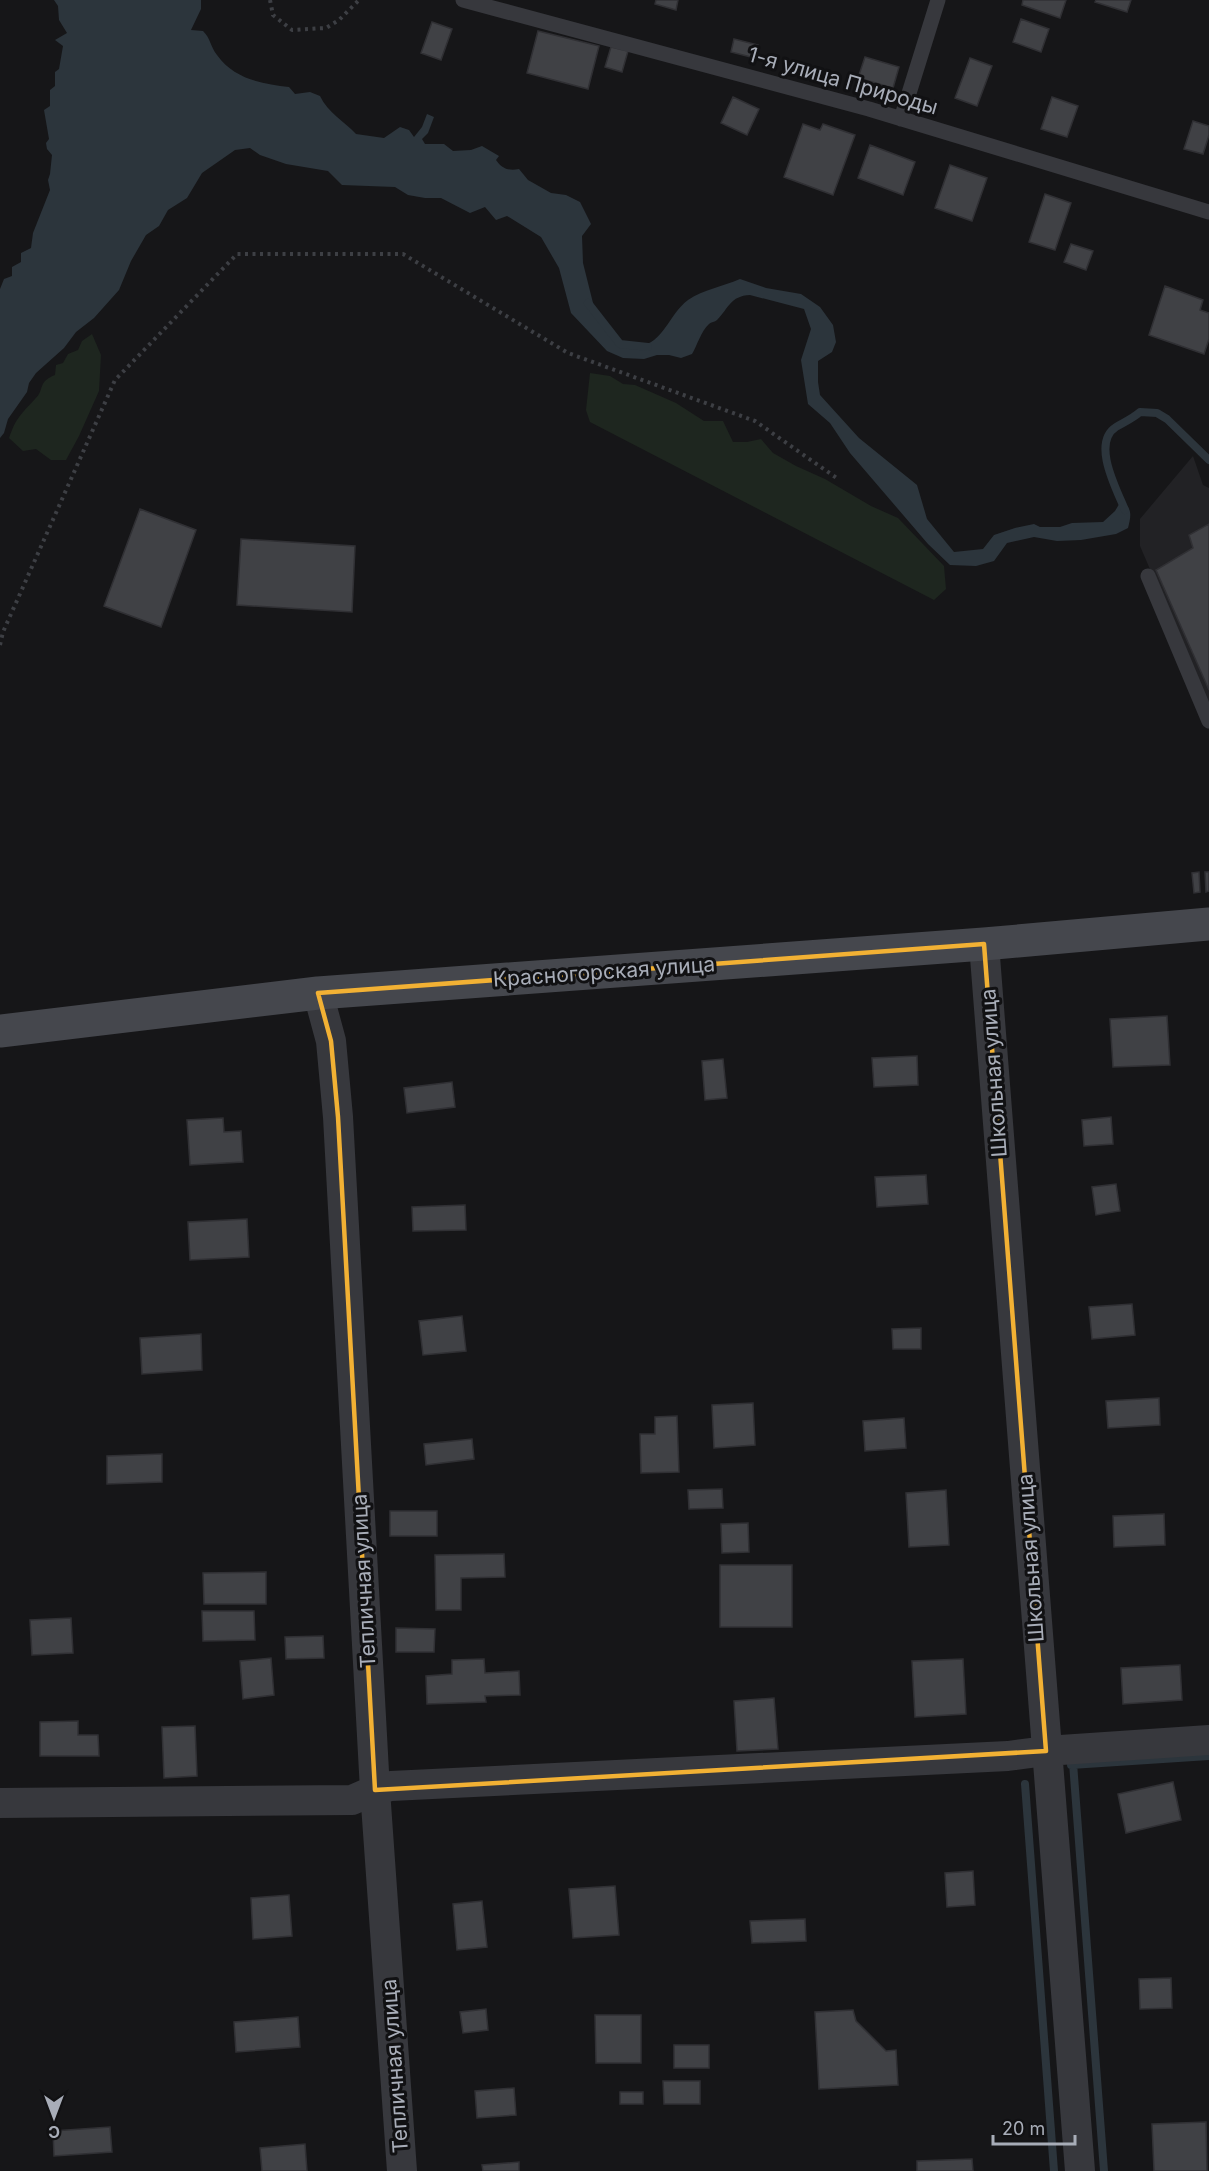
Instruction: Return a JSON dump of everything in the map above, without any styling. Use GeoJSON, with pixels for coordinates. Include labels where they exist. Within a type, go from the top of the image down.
{"type":"FeatureCollection","features":[{"type":"Feature","properties":{"kind":"street","name":"Красногорская улица"},"geometry":{"type":"LineString","coordinates":[[0,1031],[318,993],[984,944],[1209,924]]}},
{"type":"Feature","properties":{"kind":"street","name":"Школьная улица"},"geometry":{"type":"LineString","coordinates":[[984,944],[1080,2171]]}},
{"type":"Feature","properties":{"kind":"street","name":"Тепличная улица"},"geometry":{"type":"LineString","coordinates":[[318,993],[331,1041],[338,1117],[375,1790],[402,2171]]}},
{"type":"Feature","properties":{"kind":"street"},"geometry":{"type":"LineString","coordinates":[[0,1803],[352,1800],[391,1786],[1008,1756],[1046,1751],[1209,1740]]}},
{"type":"Feature","properties":{"kind":"lane","name":"1-я улица Природы"},"geometry":{"type":"LineString","coordinates":[[463,0],[901,118],[1209,212]]}},
{"type":"Feature","properties":{"kind":"lane"},"geometry":{"type":"LineString","coordinates":[[901,118],[938,0]]}},
{"type":"Feature","properties":{"kind":"lane"},"geometry":{"type":"LineString","coordinates":[[1148,576],[1209,721]]}},
{"type":"Feature","properties":{"kind":"path"},"geometry":{"type":"LineString","coordinates":[[270,0],[273,15],[292,30],[326,28],[339,20],[359,0]]}},
{"type":"Feature","properties":{"kind":"path"},"geometry":{"type":"LineString","coordinates":[[0,645],[3,633],[114,380],[237,254],[403,254],[568,352],[755,422],[838,479]]}},
{"type":"Feature","properties":{"kind":"highlighted area"},"geometry":{"type":"Polygon","coordinates":[[[984,944],[1046,1751],[375,1790],[338,1117],[331,1041],[318,993],[984,944]]]}},
{"type":"Feature","properties":{"kind":"shaded area"},"geometry":{"type":"Polygon","coordinates":[[[54,0],[201,0],[201,9],[191,30],[203,31],[224,63],[240,75],[259,82],[289,87],[295,94],[310,92],[320,96],[332,112],[356,134],[384,138],[400,127],[409,130],[414,137],[422,127],[427,114],[434,117],[428,133],[422,139],[425,144],[444,144],[453,151],[471,150],[482,146],[499,156],[496,160],[503,167],[519,169],[528,180],[551,193],[566,195],[580,202],[591,224],[582,236],[583,263],[595,311],[620,344],[639,346],[647,344],[660,334],[688,300],[700,293],[740,279],[766,288],[801,294],[820,307],[833,325],[836,342],[832,352],[818,361],[820,395],[859,438],[917,485],[927,519],[954,552],[983,549],[994,535],[1034,524],[1040,527],[1060,527],[1072,523],[1103,522],[1115,511],[1121,501],[1128,506],[1130,513],[1128,528],[1116,534],[1081,540],[1057,541],[1034,537],[1007,543],[994,561],[976,566],[950,565],[928,544],[850,453],[830,423],[808,404],[801,360],[811,329],[804,309],[750,295],[743,296],[730,303],[717,320],[706,327],[692,354],[681,358],[657,355],[644,359],[623,358],[607,351],[571,313],[559,268],[541,237],[507,216],[496,220],[485,207],[470,213],[441,198],[408,195],[395,187],[342,185],[328,171],[286,164],[260,155],[250,148],[235,150],[202,173],[187,198],[168,210],[159,226],[146,235],[131,261],[119,290],[94,318],[76,332],[64,348],[36,373],[29,383],[27,392],[8,419],[0,438],[0,289],[4,279],[12,276],[12,267],[21,262],[21,253],[31,248],[33,233],[50,190],[48,180],[52,155],[47,149],[46,143],[49,139],[44,110],[50,106],[50,90],[55,86],[55,72],[59,69],[63,46],[55,40],[67,33],[59,20],[58,6],[54,0]]]}},
{"type":"Feature","properties":{"kind":"shaded area"},"geometry":{"type":"Polygon","coordinates":[[[92,334],[101,355],[99,391],[66,460],[51,460],[36,449],[23,451],[9,438],[17,421],[38,396],[43,383],[55,375],[56,365],[63,363],[68,354],[78,350],[82,341],[92,334]]]}},
{"type":"Feature","properties":{"kind":"shaded area"},"geometry":{"type":"Polygon","coordinates":[[[590,373],[610,376],[623,384],[635,385],[676,403],[704,421],[723,421],[733,442],[761,439],[773,453],[825,479],[871,506],[898,518],[944,566],[946,589],[934,600],[590,422],[586,410],[590,373]]]}},
{"type":"Feature","properties":{"kind":"shaded area"},"geometry":{"type":"Polygon","coordinates":[[[1193,456],[1203,485],[1209,488],[1209,706],[1140,546],[1140,519],[1193,456]]]}},
{"type":"Feature","properties":{"kind":"building"},"geometry":{"type":"Polygon","coordinates":[[[656,0],[678,0],[676,10],[655,4],[656,0]]]}},
{"type":"Feature","properties":{"kind":"building"},"geometry":{"type":"Polygon","coordinates":[[[1023,0],[1066,0],[1060,18],[1022,5],[1023,0]]]}},
{"type":"Feature","properties":{"kind":"building"},"geometry":{"type":"Polygon","coordinates":[[[1096,0],[1131,0],[1127,12],[1095,2],[1096,0]]]}},
{"type":"Feature","properties":{"kind":"building"},"geometry":{"type":"Polygon","coordinates":[[[1021,19],[1049,29],[1041,52],[1013,42],[1021,19]]]}},
{"type":"Feature","properties":{"kind":"building"},"geometry":{"type":"Polygon","coordinates":[[[432,22],[452,29],[441,60],[421,53],[432,22]]]}},
{"type":"Feature","properties":{"kind":"building"},"geometry":{"type":"Polygon","coordinates":[[[538,31],[599,46],[588,89],[527,73],[538,31]]]}},
{"type":"Feature","properties":{"kind":"building"},"geometry":{"type":"Polygon","coordinates":[[[734,39],[758,45],[755,58],[731,52],[734,39]]]}},
{"type":"Feature","properties":{"kind":"building"},"geometry":{"type":"Polygon","coordinates":[[[611,47],[628,51],[622,72],[605,67],[611,47]]]}},
{"type":"Feature","properties":{"kind":"building"},"geometry":{"type":"Polygon","coordinates":[[[865,57],[899,67],[893,88],[858,78],[865,57]]]}},
{"type":"Feature","properties":{"kind":"building"},"geometry":{"type":"Polygon","coordinates":[[[970,58],[992,66],[977,106],[955,98],[970,58]]]}},
{"type":"Feature","properties":{"kind":"building"},"geometry":{"type":"Polygon","coordinates":[[[733,97],[759,109],[747,135],[721,123],[733,97]]]}},
{"type":"Feature","properties":{"kind":"building"},"geometry":{"type":"Polygon","coordinates":[[[1052,97],[1078,106],[1067,137],[1041,129],[1052,97]]]}},
{"type":"Feature","properties":{"kind":"building"},"geometry":{"type":"Polygon","coordinates":[[[1193,121],[1209,126],[1209,135],[1203,154],[1184,149],[1193,121]]]}},
{"type":"Feature","properties":{"kind":"building"},"geometry":{"type":"Polygon","coordinates":[[[803,124],[820,130],[823,124],[855,135],[833,195],[784,177],[803,124]]]}},
{"type":"Feature","properties":{"kind":"building"},"geometry":{"type":"Polygon","coordinates":[[[870,145],[915,162],[903,195],[858,178],[870,145]]]}},
{"type":"Feature","properties":{"kind":"building"},"geometry":{"type":"Polygon","coordinates":[[[950,165],[987,178],[972,221],[935,208],[950,165]]]}},
{"type":"Feature","properties":{"kind":"building"},"geometry":{"type":"Polygon","coordinates":[[[1045,194],[1071,203],[1055,250],[1029,242],[1045,194]]]}},
{"type":"Feature","properties":{"kind":"building"},"geometry":{"type":"Polygon","coordinates":[[[1071,244],[1093,251],[1086,270],[1064,262],[1071,244]]]}},
{"type":"Feature","properties":{"kind":"building"},"geometry":{"type":"Polygon","coordinates":[[[1165,286],[1203,300],[1200,310],[1209,313],[1209,339],[1204,354],[1149,335],[1165,286]]]}},
{"type":"Feature","properties":{"kind":"building"},"geometry":{"type":"Polygon","coordinates":[[[140,509],[196,530],[161,627],[104,606],[140,509]]]}},
{"type":"Feature","properties":{"kind":"building"},"geometry":{"type":"Polygon","coordinates":[[[1209,524],[1209,690],[1156,570],[1193,548],[1189,535],[1209,524]]]}},
{"type":"Feature","properties":{"kind":"building"},"geometry":{"type":"Polygon","coordinates":[[[241,539],[355,546],[352,612],[237,605],[241,539]]]}},
{"type":"Feature","properties":{"kind":"building"},"geometry":{"type":"Polygon","coordinates":[[[1199,872],[1200,892],[1194,893],[1192,873],[1199,872]]]}},
{"type":"Feature","properties":{"kind":"building"},"geometry":{"type":"Polygon","coordinates":[[[1205,872],[1209,872],[1209,891],[1206,892],[1205,872]]]}},
{"type":"Feature","properties":{"kind":"building"},"geometry":{"type":"Polygon","coordinates":[[[1167,1016],[1170,1065],[1113,1067],[1110,1019],[1167,1016]]]}},
{"type":"Feature","properties":{"kind":"building"},"geometry":{"type":"Polygon","coordinates":[[[917,1056],[918,1085],[874,1087],[872,1058],[917,1056]]]}},
{"type":"Feature","properties":{"kind":"building"},"geometry":{"type":"Polygon","coordinates":[[[723,1059],[727,1098],[705,1100],[702,1061],[723,1059]]]}},
{"type":"Feature","properties":{"kind":"building"},"geometry":{"type":"Polygon","coordinates":[[[452,1082],[455,1107],[407,1113],[404,1088],[452,1082]]]}},
{"type":"Feature","properties":{"kind":"building"},"geometry":{"type":"Polygon","coordinates":[[[1111,1117],[1113,1144],[1084,1146],[1082,1120],[1111,1117]]]}},
{"type":"Feature","properties":{"kind":"building"},"geometry":{"type":"Polygon","coordinates":[[[223,1118],[224,1132],[241,1131],[243,1162],[190,1165],[187,1120],[223,1118]]]}},
{"type":"Feature","properties":{"kind":"building"},"geometry":{"type":"Polygon","coordinates":[[[926,1175],[928,1204],[877,1207],[875,1177],[926,1175]]]}},
{"type":"Feature","properties":{"kind":"building"},"geometry":{"type":"Polygon","coordinates":[[[1116,1184],[1120,1211],[1096,1215],[1092,1187],[1116,1184]]]}},
{"type":"Feature","properties":{"kind":"building"},"geometry":{"type":"Polygon","coordinates":[[[465,1205],[466,1230],[413,1231],[412,1207],[465,1205]]]}},
{"type":"Feature","properties":{"kind":"building"},"geometry":{"type":"Polygon","coordinates":[[[247,1219],[249,1257],[190,1260],[188,1222],[247,1219]]]}},
{"type":"Feature","properties":{"kind":"building"},"geometry":{"type":"Polygon","coordinates":[[[1132,1304],[1135,1335],[1092,1339],[1089,1307],[1132,1304]]]}},
{"type":"Feature","properties":{"kind":"building"},"geometry":{"type":"Polygon","coordinates":[[[462,1316],[466,1351],[423,1355],[419,1321],[462,1316]]]}},
{"type":"Feature","properties":{"kind":"building"},"geometry":{"type":"Polygon","coordinates":[[[921,1328],[921,1349],[893,1349],[892,1329],[921,1328]]]}},
{"type":"Feature","properties":{"kind":"building"},"geometry":{"type":"Polygon","coordinates":[[[201,1334],[202,1370],[142,1374],[140,1338],[201,1334]]]}},
{"type":"Feature","properties":{"kind":"building"},"geometry":{"type":"Polygon","coordinates":[[[1159,1398],[1160,1425],[1108,1428],[1106,1401],[1159,1398]]]}},
{"type":"Feature","properties":{"kind":"building"},"geometry":{"type":"Polygon","coordinates":[[[753,1403],[755,1445],[714,1448],[712,1405],[753,1403]]]}},
{"type":"Feature","properties":{"kind":"building"},"geometry":{"type":"Polygon","coordinates":[[[677,1416],[679,1472],[641,1473],[640,1434],[655,1434],[655,1417],[677,1416]]]}},
{"type":"Feature","properties":{"kind":"building"},"geometry":{"type":"Polygon","coordinates":[[[904,1418],[906,1448],[865,1451],[863,1421],[904,1418]]]}},
{"type":"Feature","properties":{"kind":"building"},"geometry":{"type":"Polygon","coordinates":[[[472,1439],[474,1459],[426,1465],[424,1444],[472,1439]]]}},
{"type":"Feature","properties":{"kind":"building"},"geometry":{"type":"Polygon","coordinates":[[[162,1454],[162,1482],[107,1484],[107,1456],[162,1454]]]}},
{"type":"Feature","properties":{"kind":"building"},"geometry":{"type":"Polygon","coordinates":[[[722,1489],[723,1508],[689,1509],[688,1490],[722,1489]]]}},
{"type":"Feature","properties":{"kind":"building"},"geometry":{"type":"Polygon","coordinates":[[[946,1490],[949,1545],[909,1547],[906,1493],[946,1490]]]}},
{"type":"Feature","properties":{"kind":"building"},"geometry":{"type":"Polygon","coordinates":[[[390,1511],[437,1511],[437,1536],[390,1536],[390,1511]]]}},
{"type":"Feature","properties":{"kind":"building"},"geometry":{"type":"Polygon","coordinates":[[[1164,1514],[1165,1545],[1114,1547],[1113,1516],[1164,1514]]]}},
{"type":"Feature","properties":{"kind":"building"},"geometry":{"type":"Polygon","coordinates":[[[748,1523],[749,1552],[722,1553],[721,1524],[748,1523]]]}},
{"type":"Feature","properties":{"kind":"building"},"geometry":{"type":"Polygon","coordinates":[[[504,1554],[505,1577],[461,1578],[461,1610],[436,1610],[435,1555],[504,1554]]]}},
{"type":"Feature","properties":{"kind":"building"},"geometry":{"type":"Polygon","coordinates":[[[720,1565],[792,1565],[792,1627],[720,1627],[720,1565]]]}},
{"type":"Feature","properties":{"kind":"building"},"geometry":{"type":"Polygon","coordinates":[[[266,1572],[266,1604],[204,1604],[203,1573],[266,1572]]]}},
{"type":"Feature","properties":{"kind":"building"},"geometry":{"type":"Polygon","coordinates":[[[202,1611],[254,1611],[255,1640],[203,1641],[202,1611]]]}},
{"type":"Feature","properties":{"kind":"building"},"geometry":{"type":"Polygon","coordinates":[[[71,1618],[73,1653],[32,1655],[30,1620],[71,1618]]]}},
{"type":"Feature","properties":{"kind":"building"},"geometry":{"type":"Polygon","coordinates":[[[396,1628],[435,1629],[434,1652],[396,1652],[396,1628]]]}},
{"type":"Feature","properties":{"kind":"building"},"geometry":{"type":"Polygon","coordinates":[[[323,1636],[324,1658],[286,1659],[285,1637],[323,1636]]]}},
{"type":"Feature","properties":{"kind":"building"},"geometry":{"type":"Polygon","coordinates":[[[271,1658],[274,1695],[243,1699],[240,1661],[271,1658]]]}},
{"type":"Feature","properties":{"kind":"building"},"geometry":{"type":"Polygon","coordinates":[[[484,1659],[485,1673],[519,1671],[520,1695],[485,1696],[486,1702],[427,1704],[426,1676],[452,1674],[452,1660],[484,1659]]]}},
{"type":"Feature","properties":{"kind":"building"},"geometry":{"type":"Polygon","coordinates":[[[963,1659],[966,1714],[915,1717],[912,1661],[963,1659]]]}},
{"type":"Feature","properties":{"kind":"building"},"geometry":{"type":"Polygon","coordinates":[[[1180,1665],[1182,1700],[1123,1704],[1121,1668],[1180,1665]]]}},
{"type":"Feature","properties":{"kind":"building"},"geometry":{"type":"Polygon","coordinates":[[[774,1698],[778,1749],[737,1751],[734,1701],[774,1698]]]}},
{"type":"Feature","properties":{"kind":"building"},"geometry":{"type":"Polygon","coordinates":[[[78,1721],[78,1735],[98,1735],[99,1756],[40,1756],[40,1722],[78,1721]]]}},
{"type":"Feature","properties":{"kind":"building"},"geometry":{"type":"Polygon","coordinates":[[[195,1726],[197,1776],[164,1778],[162,1727],[195,1726]]]}},
{"type":"Feature","properties":{"kind":"building"},"geometry":{"type":"Polygon","coordinates":[[[1173,1782],[1181,1820],[1126,1833],[1118,1794],[1173,1782]]]}},
{"type":"Feature","properties":{"kind":"building"},"geometry":{"type":"Polygon","coordinates":[[[973,1871],[975,1905],[947,1907],[945,1873],[973,1871]]]}},
{"type":"Feature","properties":{"kind":"building"},"geometry":{"type":"Polygon","coordinates":[[[615,1886],[619,1935],[573,1938],[569,1889],[615,1886]]]}},
{"type":"Feature","properties":{"kind":"building"},"geometry":{"type":"Polygon","coordinates":[[[289,1895],[292,1936],[253,1939],[251,1898],[289,1895]]]}},
{"type":"Feature","properties":{"kind":"building"},"geometry":{"type":"Polygon","coordinates":[[[482,1901],[487,1947],[457,1950],[453,1904],[482,1901]]]}},
{"type":"Feature","properties":{"kind":"building"},"geometry":{"type":"Polygon","coordinates":[[[805,1919],[806,1941],[752,1943],[750,1921],[805,1919]]]}},
{"type":"Feature","properties":{"kind":"building"},"geometry":{"type":"Polygon","coordinates":[[[1171,1978],[1172,2008],[1140,2009],[1139,1979],[1171,1978]]]}},
{"type":"Feature","properties":{"kind":"building"},"geometry":{"type":"Polygon","coordinates":[[[486,2009],[488,2030],[463,2033],[460,2012],[486,2009]]]}},
{"type":"Feature","properties":{"kind":"building"},"geometry":{"type":"Polygon","coordinates":[[[853,2010],[856,2021],[886,2051],[896,2050],[898,2085],[819,2089],[815,2012],[853,2010]]]}},
{"type":"Feature","properties":{"kind":"building"},"geometry":{"type":"Polygon","coordinates":[[[595,2015],[641,2015],[641,2063],[596,2063],[595,2015]]]}},
{"type":"Feature","properties":{"kind":"building"},"geometry":{"type":"Polygon","coordinates":[[[298,2017],[300,2047],[236,2052],[234,2022],[298,2017]]]}},
{"type":"Feature","properties":{"kind":"building"},"geometry":{"type":"Polygon","coordinates":[[[674,2045],[709,2045],[709,2068],[674,2068],[674,2045]]]}},
{"type":"Feature","properties":{"kind":"building"},"geometry":{"type":"Polygon","coordinates":[[[663,2081],[700,2081],[700,2104],[664,2104],[663,2081]]]}},
{"type":"Feature","properties":{"kind":"building"},"geometry":{"type":"Polygon","coordinates":[[[514,2088],[516,2115],[477,2118],[475,2091],[514,2088]]]}},
{"type":"Feature","properties":{"kind":"building"},"geometry":{"type":"Polygon","coordinates":[[[620,2092],[643,2092],[643,2104],[620,2104],[620,2092]]]}},
{"type":"Feature","properties":{"kind":"building"},"geometry":{"type":"Polygon","coordinates":[[[1206,2122],[1207,2171],[1154,2171],[1152,2124],[1206,2122]]]}},
{"type":"Feature","properties":{"kind":"building"},"geometry":{"type":"Polygon","coordinates":[[[110,2127],[112,2152],[54,2156],[53,2131],[110,2127]]]}},
{"type":"Feature","properties":{"kind":"building"},"geometry":{"type":"Polygon","coordinates":[[[305,2144],[307,2171],[262,2171],[260,2148],[305,2144]]]}},
{"type":"Feature","properties":{"kind":"building"},"geometry":{"type":"Polygon","coordinates":[[[972,2159],[973,2171],[917,2171],[917,2161],[972,2159]]]}},
{"type":"Feature","properties":{"kind":"building"},"geometry":{"type":"Polygon","coordinates":[[[519,2162],[519,2171],[483,2171],[482,2165],[519,2162]]]}},
{"type":"Feature","properties":{"kind":"waterway"},"geometry":{"type":"LineString","coordinates":[[588,303],[620,344],[648,347]]}},
{"type":"Feature","properties":{"kind":"waterway"},"geometry":{"type":"LineString","coordinates":[[1125,510],[1108,467],[1106,444],[1109,434],[1116,427],[1140,412],[1157,413],[1167,419],[1209,460]]}},
{"type":"Feature","properties":{"kind":"waterway"},"geometry":{"type":"LineString","coordinates":[[1071,1765],[1209,1756]]}},
{"type":"Feature","properties":{"kind":"waterway"},"geometry":{"type":"LineString","coordinates":[[1073,1763],[1104,2171]]}},
{"type":"Feature","properties":{"kind":"waterway"},"geometry":{"type":"LineString","coordinates":[[1025,1784],[1054,2171]]}}]}
